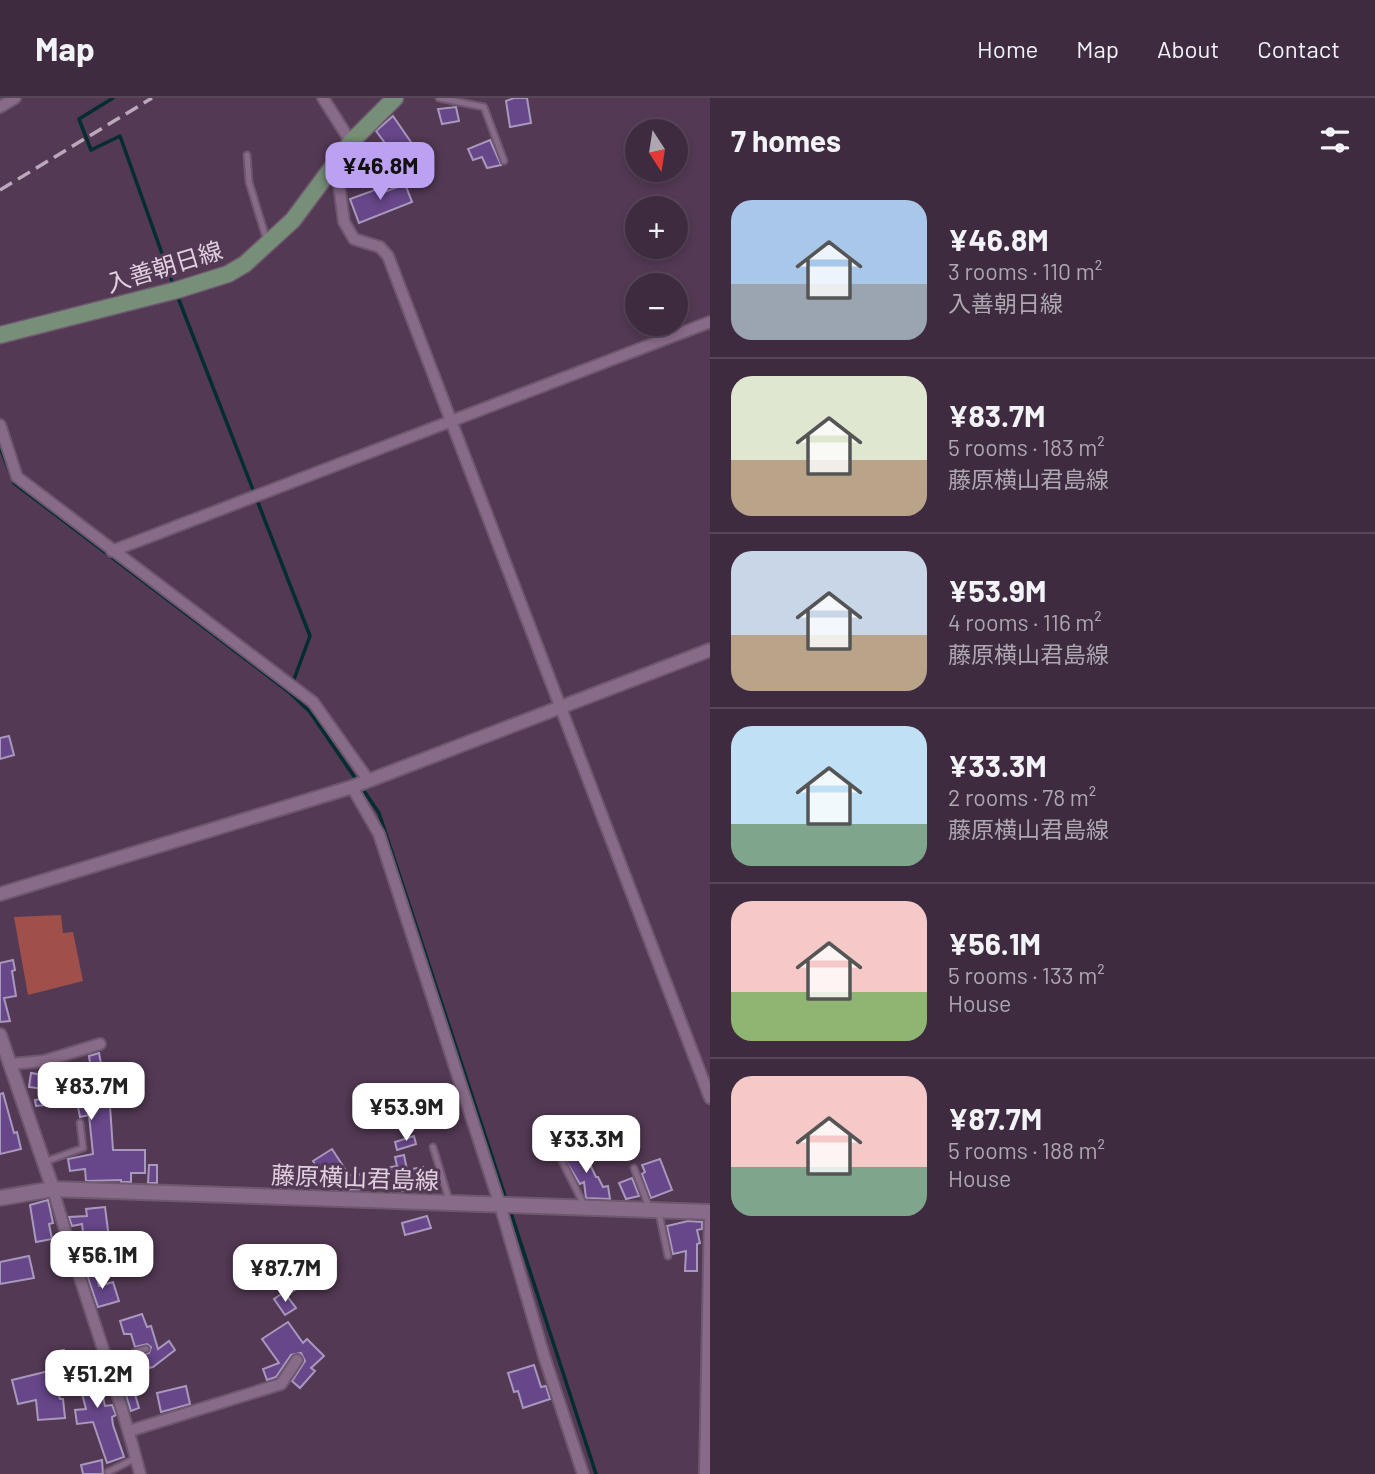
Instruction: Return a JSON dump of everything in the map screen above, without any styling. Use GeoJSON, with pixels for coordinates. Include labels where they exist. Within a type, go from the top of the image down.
{"type":"FeatureCollection","features":[{"type":"Feature","properties":{"kind":"main road","name":"入善朝日線"},"geometry":{"type":"LineString","coordinates":[[0,335],[208,281],[245,264],[293,220],[351,142],[395,98]]}},
{"type":"Feature","properties":{"kind":"main road","name":"藤原横山君島線"},"geometry":{"type":"LineString","coordinates":[[0,1198],[53,1189],[710,1212]]}},
{"type":"Feature","properties":{"kind":"street"},"geometry":{"type":"LineString","coordinates":[[0,107],[15,98]]}},
{"type":"Feature","properties":{"kind":"street"},"geometry":{"type":"LineString","coordinates":[[323,98],[351,142]]}},
{"type":"Feature","properties":{"kind":"street"},"geometry":{"type":"LineString","coordinates":[[334,167],[338,177],[344,222],[354,239],[380,247],[388,256],[710,1098]]}},
{"type":"Feature","properties":{"kind":"street"},"geometry":{"type":"LineString","coordinates":[[112,551],[710,322]]}},
{"type":"Feature","properties":{"kind":"street"},"geometry":{"type":"LineString","coordinates":[[0,425],[17,477],[313,702],[369,780]]}},
{"type":"Feature","properties":{"kind":"street"},"geometry":{"type":"LineString","coordinates":[[0,894],[352,787],[710,650]]}},
{"type":"Feature","properties":{"kind":"street"},"geometry":{"type":"LineString","coordinates":[[352,787],[379,834],[583,1474]]}},
{"type":"Feature","properties":{"kind":"street"},"geometry":{"type":"LineString","coordinates":[[0,1035],[53,1189],[140,1474]]}},
{"type":"Feature","properties":{"kind":"street"},"geometry":{"type":"LineString","coordinates":[[10,1064],[44,1061],[100,1044]]}},
{"type":"Feature","properties":{"kind":"street"},"geometry":{"type":"LineString","coordinates":[[705,1474],[710,1212]]}},
{"type":"Feature","properties":{"kind":"street"},"geometry":{"type":"LineString","coordinates":[[129,1431],[281,1384],[297,1360]]}},
{"type":"Feature","properties":{"kind":"lane"},"geometry":{"type":"LineString","coordinates":[[439,98],[484,107],[504,161]]}},
{"type":"Feature","properties":{"kind":"lane"},"geometry":{"type":"LineString","coordinates":[[247,155],[249,182],[268,244]]}},
{"type":"Feature","properties":{"kind":"lane"},"geometry":{"type":"LineString","coordinates":[[44,1162],[83,1148],[80,1123]]}},
{"type":"Feature","properties":{"kind":"lane"},"geometry":{"type":"LineString","coordinates":[[433,1147],[450,1203]]}},
{"type":"Feature","properties":{"kind":"lane"},"geometry":{"type":"LineString","coordinates":[[562,1161],[585,1208]]}},
{"type":"Feature","properties":{"kind":"lane"},"geometry":{"type":"LineString","coordinates":[[634,1168],[654,1210],[668,1256]]}},
{"type":"Feature","properties":{"kind":"lane"},"geometry":{"type":"LineString","coordinates":[[110,1374],[128,1367],[135,1352],[146,1349]]}},
{"type":"Feature","properties":{"kind":"lane"},"geometry":{"type":"LineString","coordinates":[[108,1472],[136,1458]]}},
{"type":"Feature","properties":{"kind":"shaded area"},"geometry":{"type":"Polygon","coordinates":[[[61,915],[63,933],[73,932],[83,981],[28,995],[14,917],[61,915]]]}},
{"type":"Feature","properties":{"kind":"building"},"geometry":{"type":"Polygon","coordinates":[[[527,98],[531,123],[510,127],[506,101],[527,98]]]}},
{"type":"Feature","properties":{"kind":"building"},"geometry":{"type":"Polygon","coordinates":[[[456,107],[459,121],[442,124],[438,109],[456,107]]]}},
{"type":"Feature","properties":{"kind":"building"},"geometry":{"type":"Polygon","coordinates":[[[393,116],[424,161],[403,174],[394,160],[396,158],[376,131],[393,116]]]}},
{"type":"Feature","properties":{"kind":"building"},"geometry":{"type":"Polygon","coordinates":[[[490,140],[501,165],[487,168],[482,157],[473,160],[468,149],[490,140]]]}},
{"type":"Feature","properties":{"kind":"building"},"geometry":{"type":"Polygon","coordinates":[[[405,184],[412,202],[359,223],[350,199],[380,188],[382,193],[405,184]]]}},
{"type":"Feature","properties":{"kind":"building"},"geometry":{"type":"Polygon","coordinates":[[[9,736],[14,755],[0,759],[0,738],[9,736]]]}},
{"type":"Feature","properties":{"kind":"building"},"geometry":{"type":"Polygon","coordinates":[[[13,960],[16,996],[4,998],[10,1021],[0,1022],[0,963],[13,960]]]}},
{"type":"Feature","properties":{"kind":"building"},"geometry":{"type":"Polygon","coordinates":[[[99,1053],[101,1064],[94,1065],[99,1093],[106,1091],[110,1106],[113,1150],[145,1150],[145,1173],[131,1173],[131,1182],[86,1181],[85,1169],[70,1171],[68,1159],[93,1154],[89,1115],[80,1117],[77,1102],[36,1106],[35,1100],[70,1093],[29,1087],[31,1073],[49,1076],[48,1068],[59,1066],[59,1069],[90,1063],[89,1056],[99,1053]]]}},
{"type":"Feature","properties":{"kind":"building"},"geometry":{"type":"Polygon","coordinates":[[[447,1084],[455,1110],[444,1114],[441,1103],[427,1107],[422,1092],[447,1084]]]}},
{"type":"Feature","properties":{"kind":"building"},"geometry":{"type":"Polygon","coordinates":[[[3,1093],[21,1149],[0,1154],[0,1094],[3,1093]]]}},
{"type":"Feature","properties":{"kind":"building"},"geometry":{"type":"Polygon","coordinates":[[[414,1136],[416,1144],[397,1150],[395,1142],[414,1136]]]}},
{"type":"Feature","properties":{"kind":"building"},"geometry":{"type":"Polygon","coordinates":[[[582,1148],[596,1177],[603,1187],[608,1186],[610,1199],[586,1198],[584,1182],[580,1184],[563,1156],[582,1148]]]}},
{"type":"Feature","properties":{"kind":"building"},"geometry":{"type":"Polygon","coordinates":[[[332,1149],[345,1169],[326,1181],[313,1161],[332,1149]]]}},
{"type":"Feature","properties":{"kind":"building"},"geometry":{"type":"Polygon","coordinates":[[[404,1155],[407,1170],[423,1167],[424,1174],[434,1172],[436,1185],[402,1191],[398,1174],[386,1176],[385,1168],[397,1166],[395,1157],[404,1155]]]}},
{"type":"Feature","properties":{"kind":"building"},"geometry":{"type":"Polygon","coordinates":[[[660,1159],[672,1190],[651,1198],[642,1174],[645,1172],[642,1165],[660,1159]]]}},
{"type":"Feature","properties":{"kind":"building"},"geometry":{"type":"Polygon","coordinates":[[[149,1165],[157,1165],[157,1183],[148,1183],[149,1165]]]}},
{"type":"Feature","properties":{"kind":"building"},"geometry":{"type":"Polygon","coordinates":[[[364,1174],[366,1189],[344,1190],[343,1176],[364,1174]]]}},
{"type":"Feature","properties":{"kind":"building"},"geometry":{"type":"Polygon","coordinates":[[[632,1178],[639,1196],[626,1199],[619,1183],[632,1178]]]}},
{"type":"Feature","properties":{"kind":"building"},"geometry":{"type":"Polygon","coordinates":[[[48,1200],[53,1223],[49,1224],[52,1239],[36,1242],[30,1205],[48,1200]]]}},
{"type":"Feature","properties":{"kind":"building"},"geometry":{"type":"Polygon","coordinates":[[[105,1207],[111,1254],[86,1257],[82,1224],[72,1226],[69,1217],[87,1216],[86,1209],[105,1207]]]}},
{"type":"Feature","properties":{"kind":"building"},"geometry":{"type":"Polygon","coordinates":[[[427,1216],[431,1228],[405,1235],[402,1223],[427,1216]]]}},
{"type":"Feature","properties":{"kind":"building"},"geometry":{"type":"Polygon","coordinates":[[[688,1221],[702,1222],[702,1229],[697,1230],[700,1243],[697,1244],[697,1271],[685,1271],[686,1251],[673,1254],[667,1226],[688,1221]]]}},
{"type":"Feature","properties":{"kind":"building"},"geometry":{"type":"Polygon","coordinates":[[[29,1256],[34,1278],[0,1284],[0,1262],[29,1256]]]}},
{"type":"Feature","properties":{"kind":"building"},"geometry":{"type":"Polygon","coordinates":[[[299,1262],[310,1281],[290,1293],[278,1274],[299,1262]]]}},
{"type":"Feature","properties":{"kind":"building"},"geometry":{"type":"Polygon","coordinates":[[[95,1270],[99,1286],[113,1282],[119,1301],[98,1307],[86,1272],[95,1270]]]}},
{"type":"Feature","properties":{"kind":"building"},"geometry":{"type":"Polygon","coordinates":[[[284,1292],[296,1308],[285,1315],[274,1299],[284,1292]]]}},
{"type":"Feature","properties":{"kind":"building"},"geometry":{"type":"Polygon","coordinates":[[[142,1314],[147,1327],[151,1326],[158,1349],[169,1341],[175,1350],[153,1367],[140,1370],[137,1359],[149,1353],[151,1347],[147,1344],[135,1347],[131,1334],[124,1334],[120,1321],[142,1314]]]}},
{"type":"Feature","properties":{"kind":"building"},"geometry":{"type":"Polygon","coordinates":[[[288,1322],[303,1343],[307,1339],[324,1356],[311,1368],[315,1371],[300,1388],[292,1381],[305,1361],[301,1353],[291,1355],[276,1377],[267,1380],[263,1369],[279,1363],[262,1339],[288,1322]]]}},
{"type":"Feature","properties":{"kind":"building"},"geometry":{"type":"Polygon","coordinates":[[[64,1350],[68,1369],[57,1371],[53,1352],[64,1350]]]}},
{"type":"Feature","properties":{"kind":"building"},"geometry":{"type":"Polygon","coordinates":[[[86,1357],[91,1375],[98,1374],[105,1406],[112,1405],[116,1415],[112,1417],[113,1425],[124,1457],[107,1463],[93,1422],[77,1424],[75,1410],[86,1409],[71,1361],[86,1357]]]}},
{"type":"Feature","properties":{"kind":"building"},"geometry":{"type":"Polygon","coordinates":[[[534,1365],[541,1387],[546,1386],[550,1399],[523,1408],[518,1391],[514,1392],[508,1373],[534,1365]]]}},
{"type":"Feature","properties":{"kind":"building"},"geometry":{"type":"Polygon","coordinates":[[[53,1370],[60,1399],[63,1399],[65,1418],[38,1420],[36,1400],[18,1404],[12,1380],[53,1370]]]}},
{"type":"Feature","properties":{"kind":"building"},"geometry":{"type":"Polygon","coordinates":[[[129,1374],[139,1408],[131,1411],[120,1376],[129,1374]]]}},
{"type":"Feature","properties":{"kind":"building"},"geometry":{"type":"Polygon","coordinates":[[[186,1386],[190,1404],[161,1412],[157,1393],[186,1386]]]}},
{"type":"Feature","properties":{"kind":"building"},"geometry":{"type":"Polygon","coordinates":[[[102,1460],[103,1474],[83,1474],[81,1465],[102,1460]]]}},
{"type":"Feature","properties":{"kind":"waterway"},"geometry":{"type":"LineString","coordinates":[[113,98],[79,119],[91,150],[120,136],[174,287]]}},
{"type":"Feature","properties":{"kind":"waterway"},"geometry":{"type":"LineString","coordinates":[[177,295],[310,636],[293,682]]}},
{"type":"Feature","properties":{"kind":"waterway"},"geometry":{"type":"LineString","coordinates":[[0,447],[14,483],[289,692],[310,712],[379,813],[506,1199]]}},
{"type":"Feature","properties":{"kind":"waterway"},"geometry":{"type":"LineString","coordinates":[[510,1210],[596,1474]]}},
{"type":"Feature","properties":{"kind":"railway"},"geometry":{"type":"LineString","coordinates":[[0,190],[152,98]]}}]}
